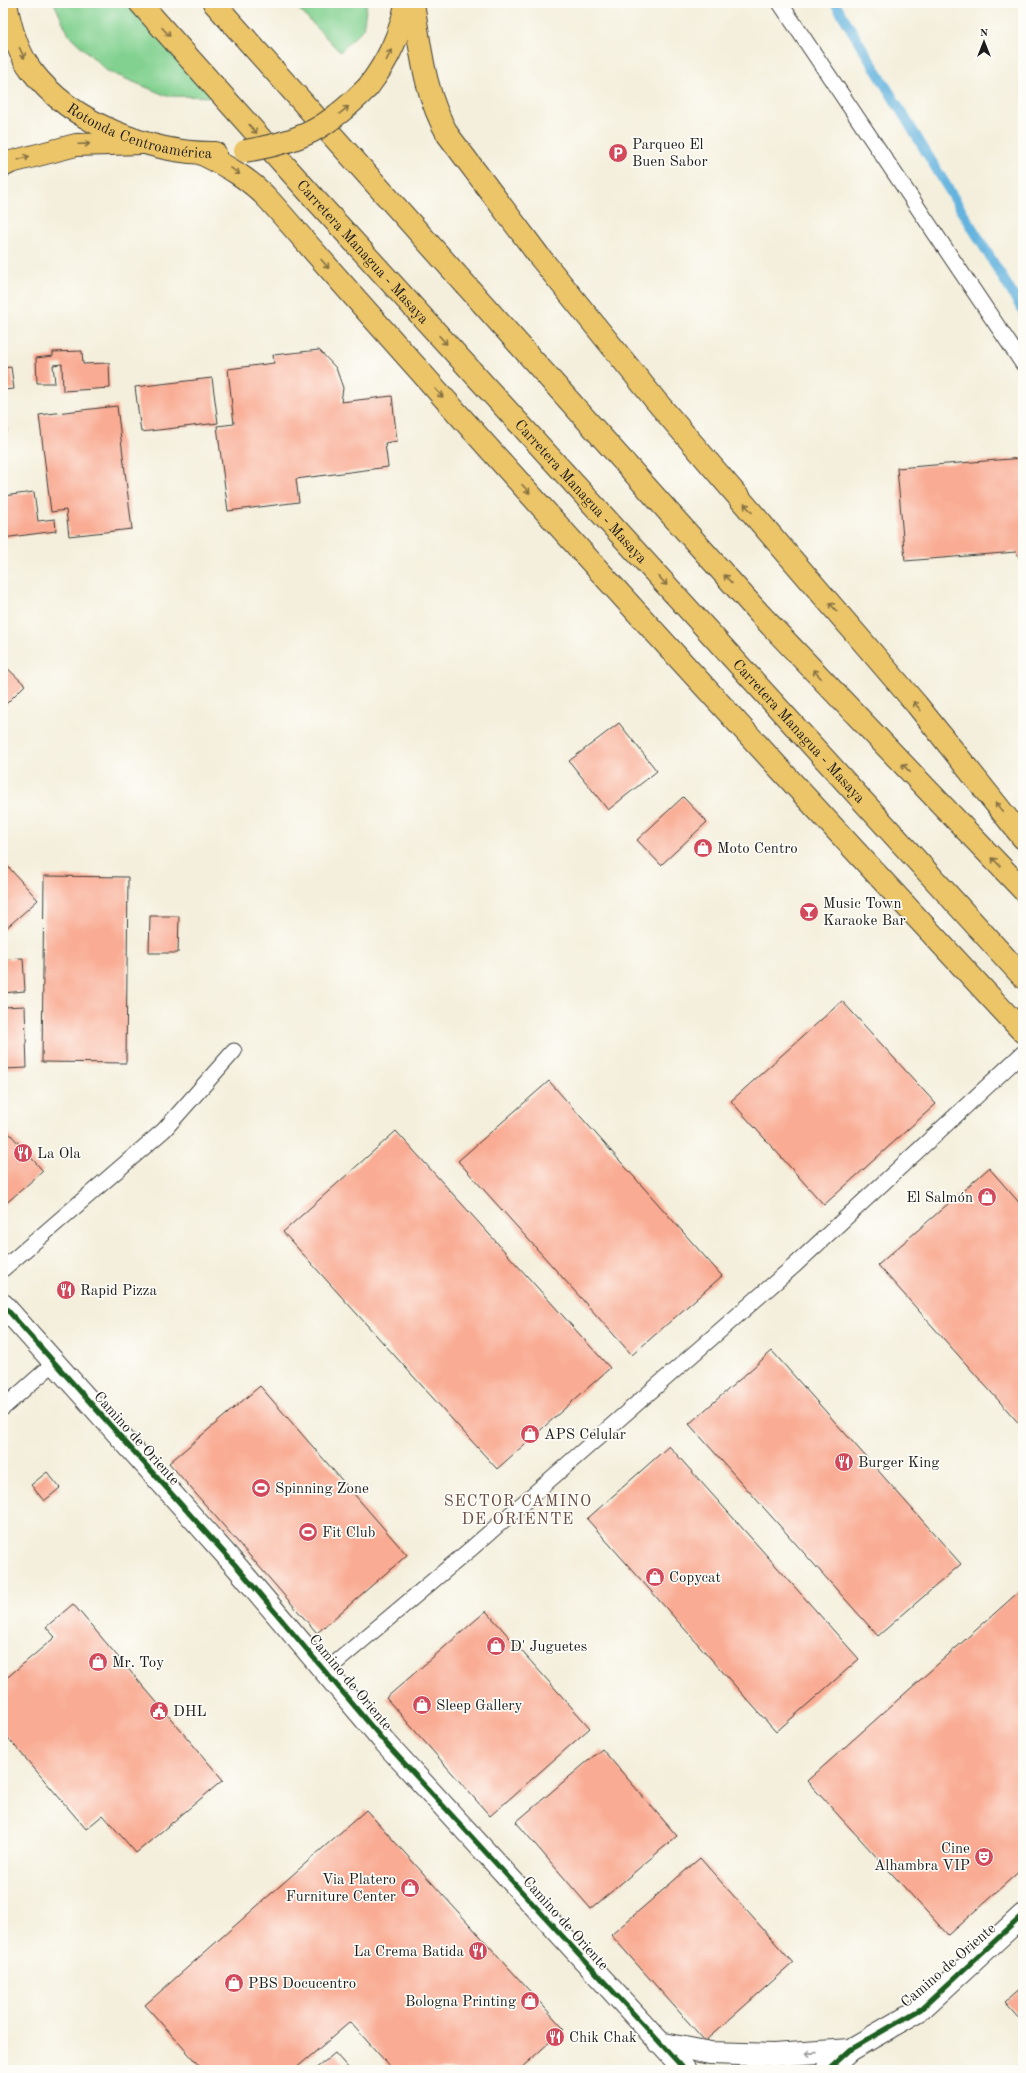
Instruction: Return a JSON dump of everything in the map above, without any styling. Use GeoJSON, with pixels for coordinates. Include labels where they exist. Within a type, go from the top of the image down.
{"type":"FeatureCollection","features":[{"type":"Feature","properties":{"kind":"main road","name":"Rotonda Centroamérica"},"geometry":{"type":"LineString","coordinates":[[6,3],[15,38],[31,70],[42,83],[59,98],[80,113],[112,131],[142,144],[200,153],[245,151],[278,145],[300,138],[324,125],[341,113],[368,88],[378,74],[400,32],[406,3]]}},
{"type":"Feature","properties":{"kind":"main road","name":"Carretera Managua - Masaya"},"geometry":{"type":"LineString","coordinates":[[140,3],[314,198],[1023,977]]}},
{"type":"Feature","properties":{"kind":"main road"},"geometry":{"type":"LineString","coordinates":[[214,3],[752,606],[1023,890]]}},
{"type":"Feature","properties":{"kind":"main road"},"geometry":{"type":"LineString","coordinates":[[413,3],[426,82],[437,116],[448,135],[539,256],[656,401],[917,705],[1023,838]]}},
{"type":"Feature","properties":{"kind":"main road"},"geometry":{"type":"LineString","coordinates":[[3,166],[32,156],[76,145],[142,144]]}},
{"type":"Feature","properties":{"kind":"main road"},"geometry":{"type":"LineString","coordinates":[[200,153],[229,166],[259,189],[418,370],[636,612],[1023,1032]]}},
{"type":"Feature","properties":{"kind":"street","name":"Camino de Oriente"},"geometry":{"type":"LineString","coordinates":[[3,1305],[237,1567],[383,1740],[671,2060]]}},
{"type":"Feature","properties":{"kind":"street","name":"Camino de Oriente"},"geometry":{"type":"LineString","coordinates":[[828,2070],[850,2050],[921,2009],[1023,1915]]}},
{"type":"Feature","properties":{"kind":"street"},"geometry":{"type":"LineString","coordinates":[[671,2060],[710,2052],[773,2055],[850,2050]]}},
{"type":"Feature","properties":{"kind":"lane"},"geometry":{"type":"LineString","coordinates":[[780,3],[1023,364]]}},
{"type":"Feature","properties":{"kind":"lane"},"geometry":{"type":"LineString","coordinates":[[3,1269],[164,1130],[234,1052]]}},
{"type":"Feature","properties":{"kind":"lane"},"geometry":{"type":"LineString","coordinates":[[326,1671],[473,1547],[789,1270],[1023,1053]]}},
{"type":"Feature","properties":{"kind":"lane"},"geometry":{"type":"LineString","coordinates":[[3,1408],[54,1363]]}},
{"type":"Feature","properties":{"kind":"green space"},"geometry":{"type":"Polygon","coordinates":[[[54,3],[139,3],[223,97],[167,96],[107,71],[69,35],[54,3]]]}},
{"type":"Feature","properties":{"kind":"green space"},"geometry":{"type":"Polygon","coordinates":[[[293,3],[367,3],[363,29],[340,52],[293,3]]]}},
{"type":"Feature","properties":{"kind":"building"},"geometry":{"type":"Polygon","coordinates":[[[319,350],[336,368],[343,388],[341,402],[392,396],[397,441],[385,443],[388,467],[296,479],[299,502],[228,511],[217,426],[234,424],[228,369],[274,363],[273,355],[319,350]]]}},
{"type":"Feature","properties":{"kind":"building"},"geometry":{"type":"Polygon","coordinates":[[[82,351],[83,364],[109,363],[110,388],[63,391],[62,364],[53,365],[55,383],[37,383],[36,358],[53,356],[53,352],[82,351]]]}},
{"type":"Feature","properties":{"kind":"building"},"geometry":{"type":"Polygon","coordinates":[[[11,367],[14,389],[3,390],[3,368],[11,367]]]}},
{"type":"Feature","properties":{"kind":"building"},"geometry":{"type":"Polygon","coordinates":[[[212,378],[218,423],[141,432],[135,387],[212,378]]]}},
{"type":"Feature","properties":{"kind":"building"},"geometry":{"type":"Polygon","coordinates":[[[3,404],[7,432],[3,432],[3,404]]]}},
{"type":"Feature","properties":{"kind":"building"},"geometry":{"type":"Polygon","coordinates":[[[117,406],[132,529],[69,536],[66,510],[51,512],[39,415],[117,406]]]}},
{"type":"Feature","properties":{"kind":"building"},"geometry":{"type":"Polygon","coordinates":[[[1023,458],[1023,564],[1016,552],[905,561],[897,468],[1023,458]]]}},
{"type":"Feature","properties":{"kind":"building"},"geometry":{"type":"Polygon","coordinates":[[[34,492],[38,521],[55,519],[56,531],[3,538],[3,496],[34,492]]]}},
{"type":"Feature","properties":{"kind":"building"},"geometry":{"type":"Polygon","coordinates":[[[3,664],[25,685],[3,707],[3,664]]]}},
{"type":"Feature","properties":{"kind":"building"},"geometry":{"type":"Polygon","coordinates":[[[619,723],[657,771],[608,810],[569,761],[619,723]]]}},
{"type":"Feature","properties":{"kind":"building"},"geometry":{"type":"Polygon","coordinates":[[[683,797],[707,822],[661,865],[637,840],[683,797]]]}},
{"type":"Feature","properties":{"kind":"building"},"geometry":{"type":"Polygon","coordinates":[[[3,861],[38,900],[3,931],[3,861]]]}},
{"type":"Feature","properties":{"kind":"building"},"geometry":{"type":"Polygon","coordinates":[[[44,876],[128,877],[126,1063],[42,1062],[44,876]]]}},
{"type":"Feature","properties":{"kind":"building"},"geometry":{"type":"Polygon","coordinates":[[[150,916],[179,916],[178,953],[149,953],[150,916]]]}},
{"type":"Feature","properties":{"kind":"building"},"geometry":{"type":"Polygon","coordinates":[[[23,958],[25,991],[3,993],[3,959],[23,958]]]}},
{"type":"Feature","properties":{"kind":"building"},"geometry":{"type":"Polygon","coordinates":[[[842,1001],[936,1104],[824,1205],[731,1101],[842,1001]]]}},
{"type":"Feature","properties":{"kind":"building"},"geometry":{"type":"Polygon","coordinates":[[[25,1006],[27,1068],[3,1069],[3,1007],[25,1006]]]}},
{"type":"Feature","properties":{"kind":"building"},"geometry":{"type":"Polygon","coordinates":[[[549,1081],[722,1276],[632,1355],[458,1161],[549,1081]]]}},
{"type":"Feature","properties":{"kind":"building"},"geometry":{"type":"Polygon","coordinates":[[[3,1126],[43,1171],[3,1206],[3,1126]]]}},
{"type":"Feature","properties":{"kind":"building"},"geometry":{"type":"Polygon","coordinates":[[[396,1131],[610,1368],[497,1469],[283,1232],[396,1131]]]}},
{"type":"Feature","properties":{"kind":"building"},"geometry":{"type":"Polygon","coordinates":[[[989,1168],[1023,1207],[1023,1428],[878,1265],[989,1168]]]}},
{"type":"Feature","properties":{"kind":"building"},"geometry":{"type":"Polygon","coordinates":[[[772,1351],[961,1564],[878,1636],[689,1424],[772,1351]]]}},
{"type":"Feature","properties":{"kind":"building"},"geometry":{"type":"Polygon","coordinates":[[[260,1386],[407,1555],[317,1633],[169,1463],[260,1386]]]}},
{"type":"Feature","properties":{"kind":"building"},"geometry":{"type":"Polygon","coordinates":[[[669,1446],[859,1659],[776,1732],[587,1519],[669,1446]]]}},
{"type":"Feature","properties":{"kind":"building"},"geometry":{"type":"Polygon","coordinates":[[[47,1472],[60,1488],[44,1501],[31,1485],[47,1472]]]}},
{"type":"Feature","properties":{"kind":"building"},"geometry":{"type":"Polygon","coordinates":[[[1023,1588],[1023,1868],[948,1935],[807,1781],[1023,1588]]]}},
{"type":"Feature","properties":{"kind":"building"},"geometry":{"type":"Polygon","coordinates":[[[73,1604],[223,1780],[136,1853],[103,1815],[86,1829],[3,1732],[3,1681],[55,1637],[46,1627],[73,1604]]]}},
{"type":"Feature","properties":{"kind":"building"},"geometry":{"type":"Polygon","coordinates":[[[486,1611],[590,1728],[490,1816],[386,1698],[486,1611]]]}},
{"type":"Feature","properties":{"kind":"building"},"geometry":{"type":"Polygon","coordinates":[[[602,1749],[677,1836],[591,1909],[516,1822],[602,1749]]]}},
{"type":"Feature","properties":{"kind":"building"},"geometry":{"type":"Polygon","coordinates":[[[366,1810],[564,2029],[519,2070],[393,2070],[350,2022],[294,2070],[203,2070],[145,2005],[366,1810]]]}},
{"type":"Feature","properties":{"kind":"building"},"geometry":{"type":"Polygon","coordinates":[[[700,1858],[793,1963],[705,2041],[611,1935],[700,1858]]]}},
{"type":"Feature","properties":{"kind":"building"},"geometry":{"type":"Polygon","coordinates":[[[1023,1986],[1023,2022],[1005,2002],[1023,1986]]]}},
{"type":"Feature","properties":{"kind":"building"},"geometry":{"type":"Polygon","coordinates":[[[335,2053],[350,2070],[314,2070],[335,2053]]]}},
{"type":"Feature","properties":{"kind":"waterway"},"geometry":{"type":"LineString","coordinates":[[835,3],[1023,311]]}},
{"type":"Feature","properties":{"kind":"cycle path"},"geometry":{"type":"LineString","coordinates":[[3,1305],[237,1567],[383,1740],[685,2070]]}},
{"type":"Feature","properties":{"kind":"cycle path"},"geometry":{"type":"LineString","coordinates":[[828,2070],[850,2050],[921,2009],[1023,1915]]}},
{"type":"Feature","properties":{"kind":"place","name":"Parqueo El Buen Sabor"},"geometry":{"type":"Point","coordinates":[618,153]}},
{"type":"Feature","properties":{"kind":"place","name":"Moto Centro"},"geometry":{"type":"Point","coordinates":[703,848]}},
{"type":"Feature","properties":{"kind":"place","name":"Music Town Karaoke Bar"},"geometry":{"type":"Point","coordinates":[809,912]}},
{"type":"Feature","properties":{"kind":"place","name":"La Ola"},"geometry":{"type":"Point","coordinates":[23,1153]}},
{"type":"Feature","properties":{"kind":"place","name":"El Salmón"},"geometry":{"type":"Point","coordinates":[987,1197]}},
{"type":"Feature","properties":{"kind":"place","name":"Rapid Pizza"},"geometry":{"type":"Point","coordinates":[66,1290]}},
{"type":"Feature","properties":{"kind":"place","name":"APS Celular"},"geometry":{"type":"Point","coordinates":[530,1434]}},
{"type":"Feature","properties":{"kind":"place","name":"Burger King"},"geometry":{"type":"Point","coordinates":[844,1462]}},
{"type":"Feature","properties":{"kind":"place","name":"Spinning Zone"},"geometry":{"type":"Point","coordinates":[261,1488]}},
{"type":"Feature","properties":{"kind":"place","name":"Fit Club"},"geometry":{"type":"Point","coordinates":[308,1532]}},
{"type":"Feature","properties":{"kind":"place","name":"Copycat"},"geometry":{"type":"Point","coordinates":[655,1577]}},
{"type":"Feature","properties":{"kind":"place","name":"D' Juguetes"},"geometry":{"type":"Point","coordinates":[496,1646]}},
{"type":"Feature","properties":{"kind":"place","name":"Mr. Toy"},"geometry":{"type":"Point","coordinates":[98,1662]}},
{"type":"Feature","properties":{"kind":"place","name":"Sleep Gallery"},"geometry":{"type":"Point","coordinates":[422,1705]}},
{"type":"Feature","properties":{"kind":"place","name":"DHL"},"geometry":{"type":"Point","coordinates":[159,1711]}},
{"type":"Feature","properties":{"kind":"place","name":"Cine Alhambra VIP"},"geometry":{"type":"Point","coordinates":[984,1857]}},
{"type":"Feature","properties":{"kind":"place","name":"Via Platero Furniture Center"},"geometry":{"type":"Point","coordinates":[410,1888]}},
{"type":"Feature","properties":{"kind":"place","name":"La Crema Batida"},"geometry":{"type":"Point","coordinates":[478,1951]}},
{"type":"Feature","properties":{"kind":"place","name":"PBS Docucentro"},"geometry":{"type":"Point","coordinates":[234,1983]}},
{"type":"Feature","properties":{"kind":"place","name":"Bologna Printing"},"geometry":{"type":"Point","coordinates":[530,2001]}},
{"type":"Feature","properties":{"kind":"place","name":"Chik Chak"},"geometry":{"type":"Point","coordinates":[555,2037]}},
{"type":"Feature","properties":{"kind":"district","name":"SECTOR CAMINO DE ORIENTE"},"geometry":{"type":"Point","coordinates":[518,1509]}}]}
